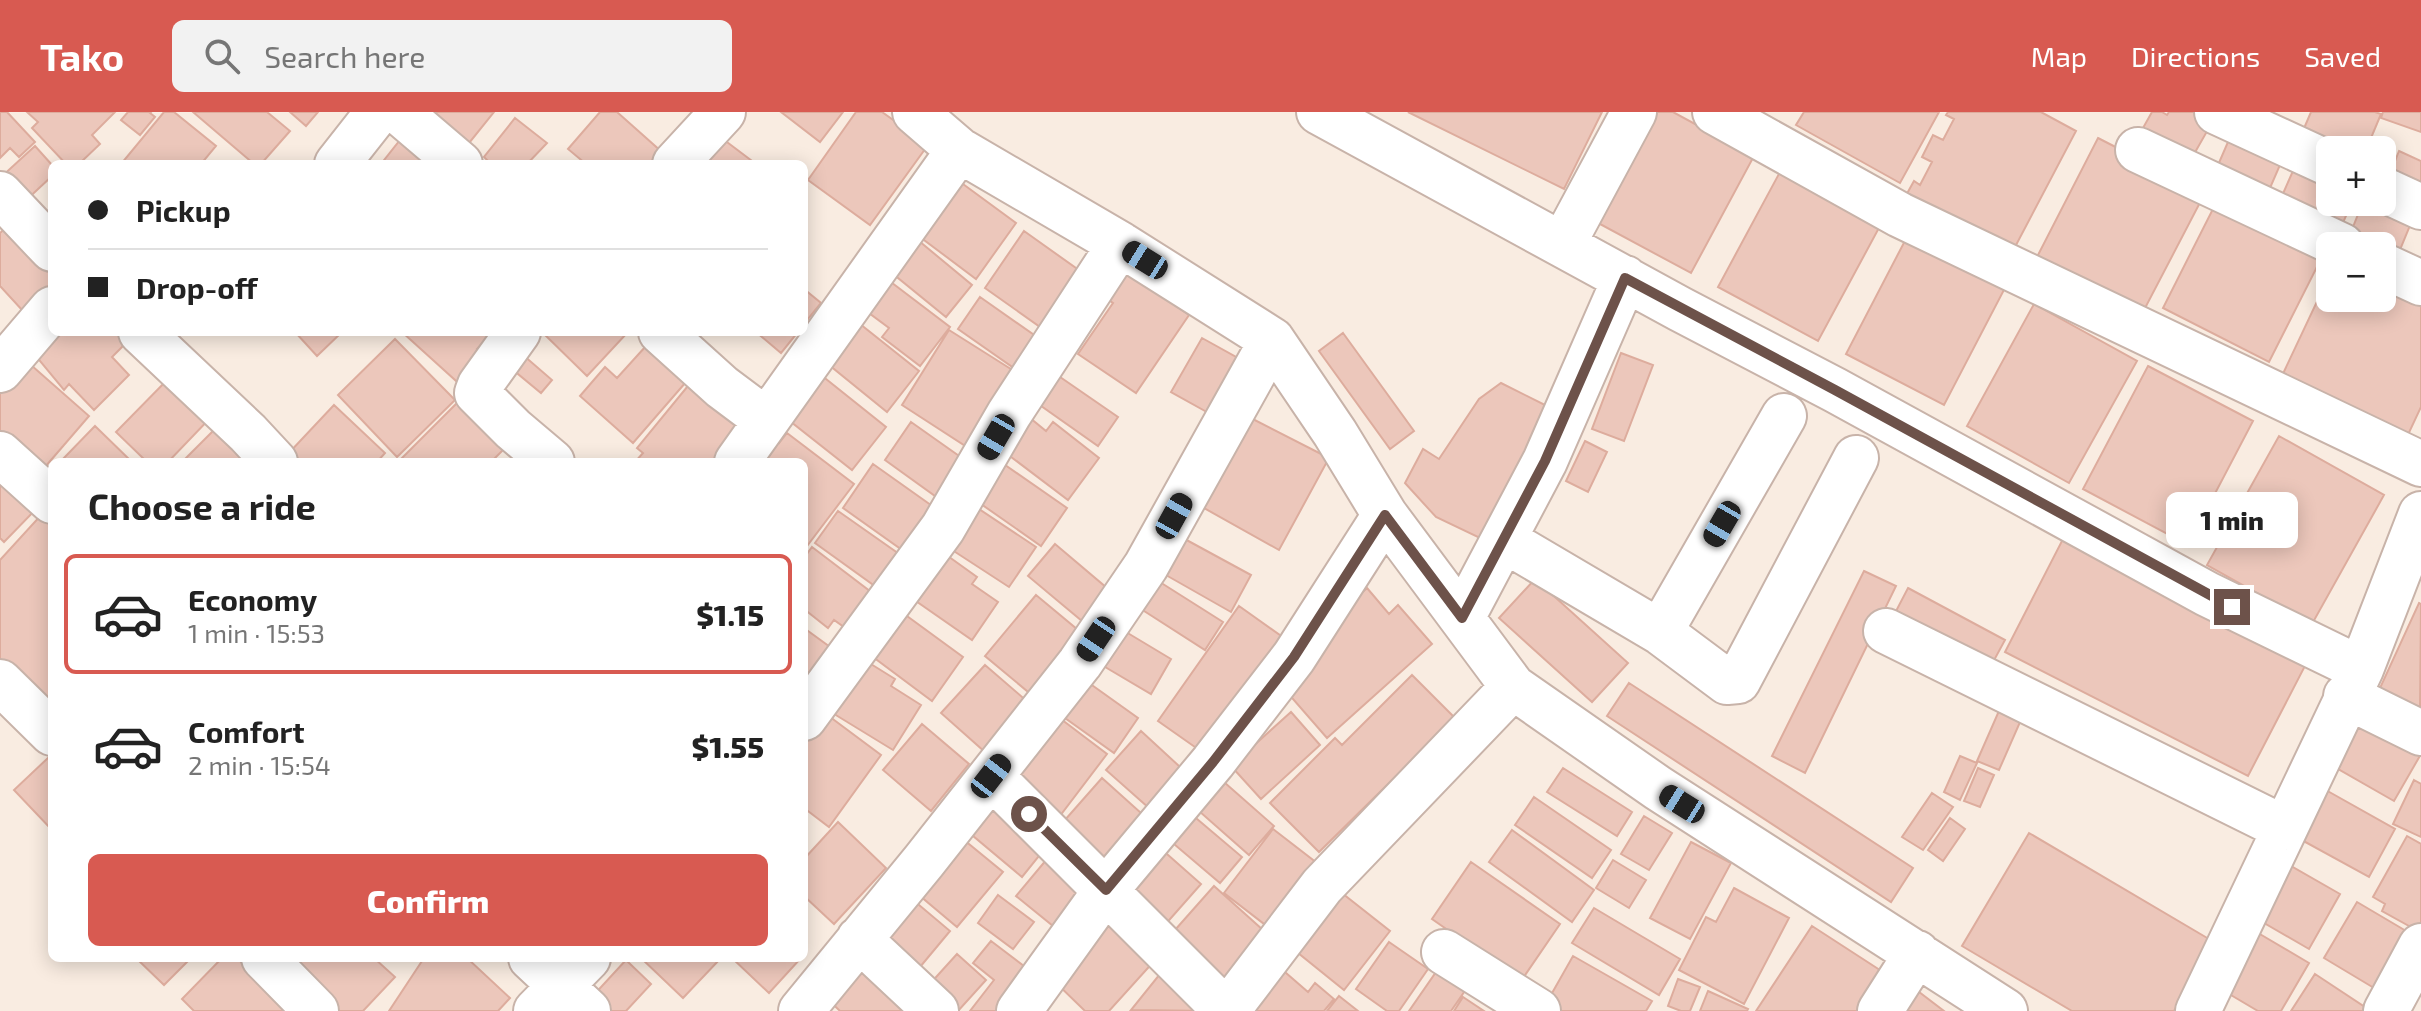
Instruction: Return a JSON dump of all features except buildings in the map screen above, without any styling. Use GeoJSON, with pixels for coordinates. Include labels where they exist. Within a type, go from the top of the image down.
{"type":"FeatureCollection","features":[{"type":"Feature","properties":{"kind":"street"},"geometry":{"type":"LineString","coordinates":[[340,160],[378,112]]}},
{"type":"Feature","properties":{"kind":"street"},"geometry":{"type":"LineString","coordinates":[[399,112],[455,160]]}},
{"type":"Feature","properties":{"kind":"street"},"geometry":{"type":"LineString","coordinates":[[679,160],[723,112]]}},
{"type":"Feature","properties":{"kind":"street"},"geometry":{"type":"LineString","coordinates":[[1319,112],[2207,594],[2354,683],[2421,733]]}},
{"type":"Feature","properties":{"kind":"street"},"geometry":{"type":"LineString","coordinates":[[1563,244],[1634,112]]}},
{"type":"Feature","properties":{"kind":"street"},"geometry":{"type":"LineString","coordinates":[[1715,112],[1900,215],[2421,464]]}},
{"type":"Feature","properties":{"kind":"street"},"geometry":{"type":"LineString","coordinates":[[2217,112],[2316,158]]}},
{"type":"Feature","properties":{"kind":"street"},"geometry":{"type":"LineString","coordinates":[[919,113],[959,150],[1120,244],[1272,340],[1335,433],[1385,515],[1513,687],[1658,788],[2005,1011]]}},
{"type":"Feature","properties":{"kind":"street"},"geometry":{"type":"LineString","coordinates":[[740,458],[959,150]]}},
{"type":"Feature","properties":{"kind":"street"},"geometry":{"type":"LineString","coordinates":[[2138,150],[2316,234]]}},
{"type":"Feature","properties":{"kind":"street"},"geometry":{"type":"LineString","coordinates":[[0,194],[48,245]]}},
{"type":"Feature","properties":{"kind":"street"},"geometry":{"type":"LineString","coordinates":[[2396,195],[2421,207]]}},
{"type":"Feature","properties":{"kind":"street"},"geometry":{"type":"LineString","coordinates":[[808,713],[943,528],[1009,414],[1120,244]]}},
{"type":"Feature","properties":{"kind":"street"},"geometry":{"type":"LineString","coordinates":[[2396,271],[2421,283]]}},
{"type":"Feature","properties":{"kind":"street"},"geometry":{"type":"LineString","coordinates":[[1462,618],[1545,461],[1625,278]]}},
{"type":"Feature","properties":{"kind":"street"},"geometry":{"type":"LineString","coordinates":[[0,370],[48,314]]}},
{"type":"Feature","properties":{"kind":"street"},"geometry":{"type":"LineString","coordinates":[[145,336],[271,458]]}},
{"type":"Feature","properties":{"kind":"street"},"geometry":{"type":"LineString","coordinates":[[515,336],[477,393],[547,458]]}},
{"type":"Feature","properties":{"kind":"street"},"geometry":{"type":"LineString","coordinates":[[665,336],[722,387],[766,420]]}},
{"type":"Feature","properties":{"kind":"street"},"geometry":{"type":"LineString","coordinates":[[801,1011],[1080,663],[1146,566],[1272,340]]}},
{"type":"Feature","properties":{"kind":"street"},"geometry":{"type":"LineString","coordinates":[[1660,632],[1784,416]]}},
{"type":"Feature","properties":{"kind":"street"},"geometry":{"type":"LineString","coordinates":[[0,454],[48,497]]}},
{"type":"Feature","properties":{"kind":"street"},"geometry":{"type":"LineString","coordinates":[[1504,540],[1660,632],[1727,682],[1738,681],[1856,458]]}},
{"type":"Feature","properties":{"kind":"street"},"geometry":{"type":"LineString","coordinates":[[2198,1011],[2354,683],[2421,514]]}},
{"type":"Feature","properties":{"kind":"street"},"geometry":{"type":"LineString","coordinates":[[1019,1011],[1106,890],[1213,762],[1294,657],[1385,515]]}},
{"type":"Feature","properties":{"kind":"street"},"geometry":{"type":"LineString","coordinates":[[1886,631],[2284,828]]}},
{"type":"Feature","properties":{"kind":"street"},"geometry":{"type":"LineString","coordinates":[[0,682],[48,729]]}},
{"type":"Feature","properties":{"kind":"street"},"geometry":{"type":"LineString","coordinates":[[991,776],[1227,1011],[1322,886],[1513,687]]}},
{"type":"Feature","properties":{"kind":"street"},"geometry":{"type":"LineString","coordinates":[[859,939],[936,1011]]}},
{"type":"Feature","properties":{"kind":"street"},"geometry":{"type":"LineString","coordinates":[[2386,1011],[2421,946]]}},
{"type":"Feature","properties":{"kind":"street"},"geometry":{"type":"LineString","coordinates":[[1444,952],[1538,1011]]}},
{"type":"Feature","properties":{"kind":"street"},"geometry":{"type":"LineString","coordinates":[[1880,1011],[1917,953]]}},
{"type":"Feature","properties":{"kind":"street"},"geometry":{"type":"LineString","coordinates":[[268,962],[316,1011]]}},
{"type":"Feature","properties":{"kind":"route"},"geometry":{"type":"LineString","coordinates":[[1029,814],[1106,890],[1213,762],[1294,657],[1385,515],[1462,618],[1545,461],[1625,278],[2232,607]]}}]}
